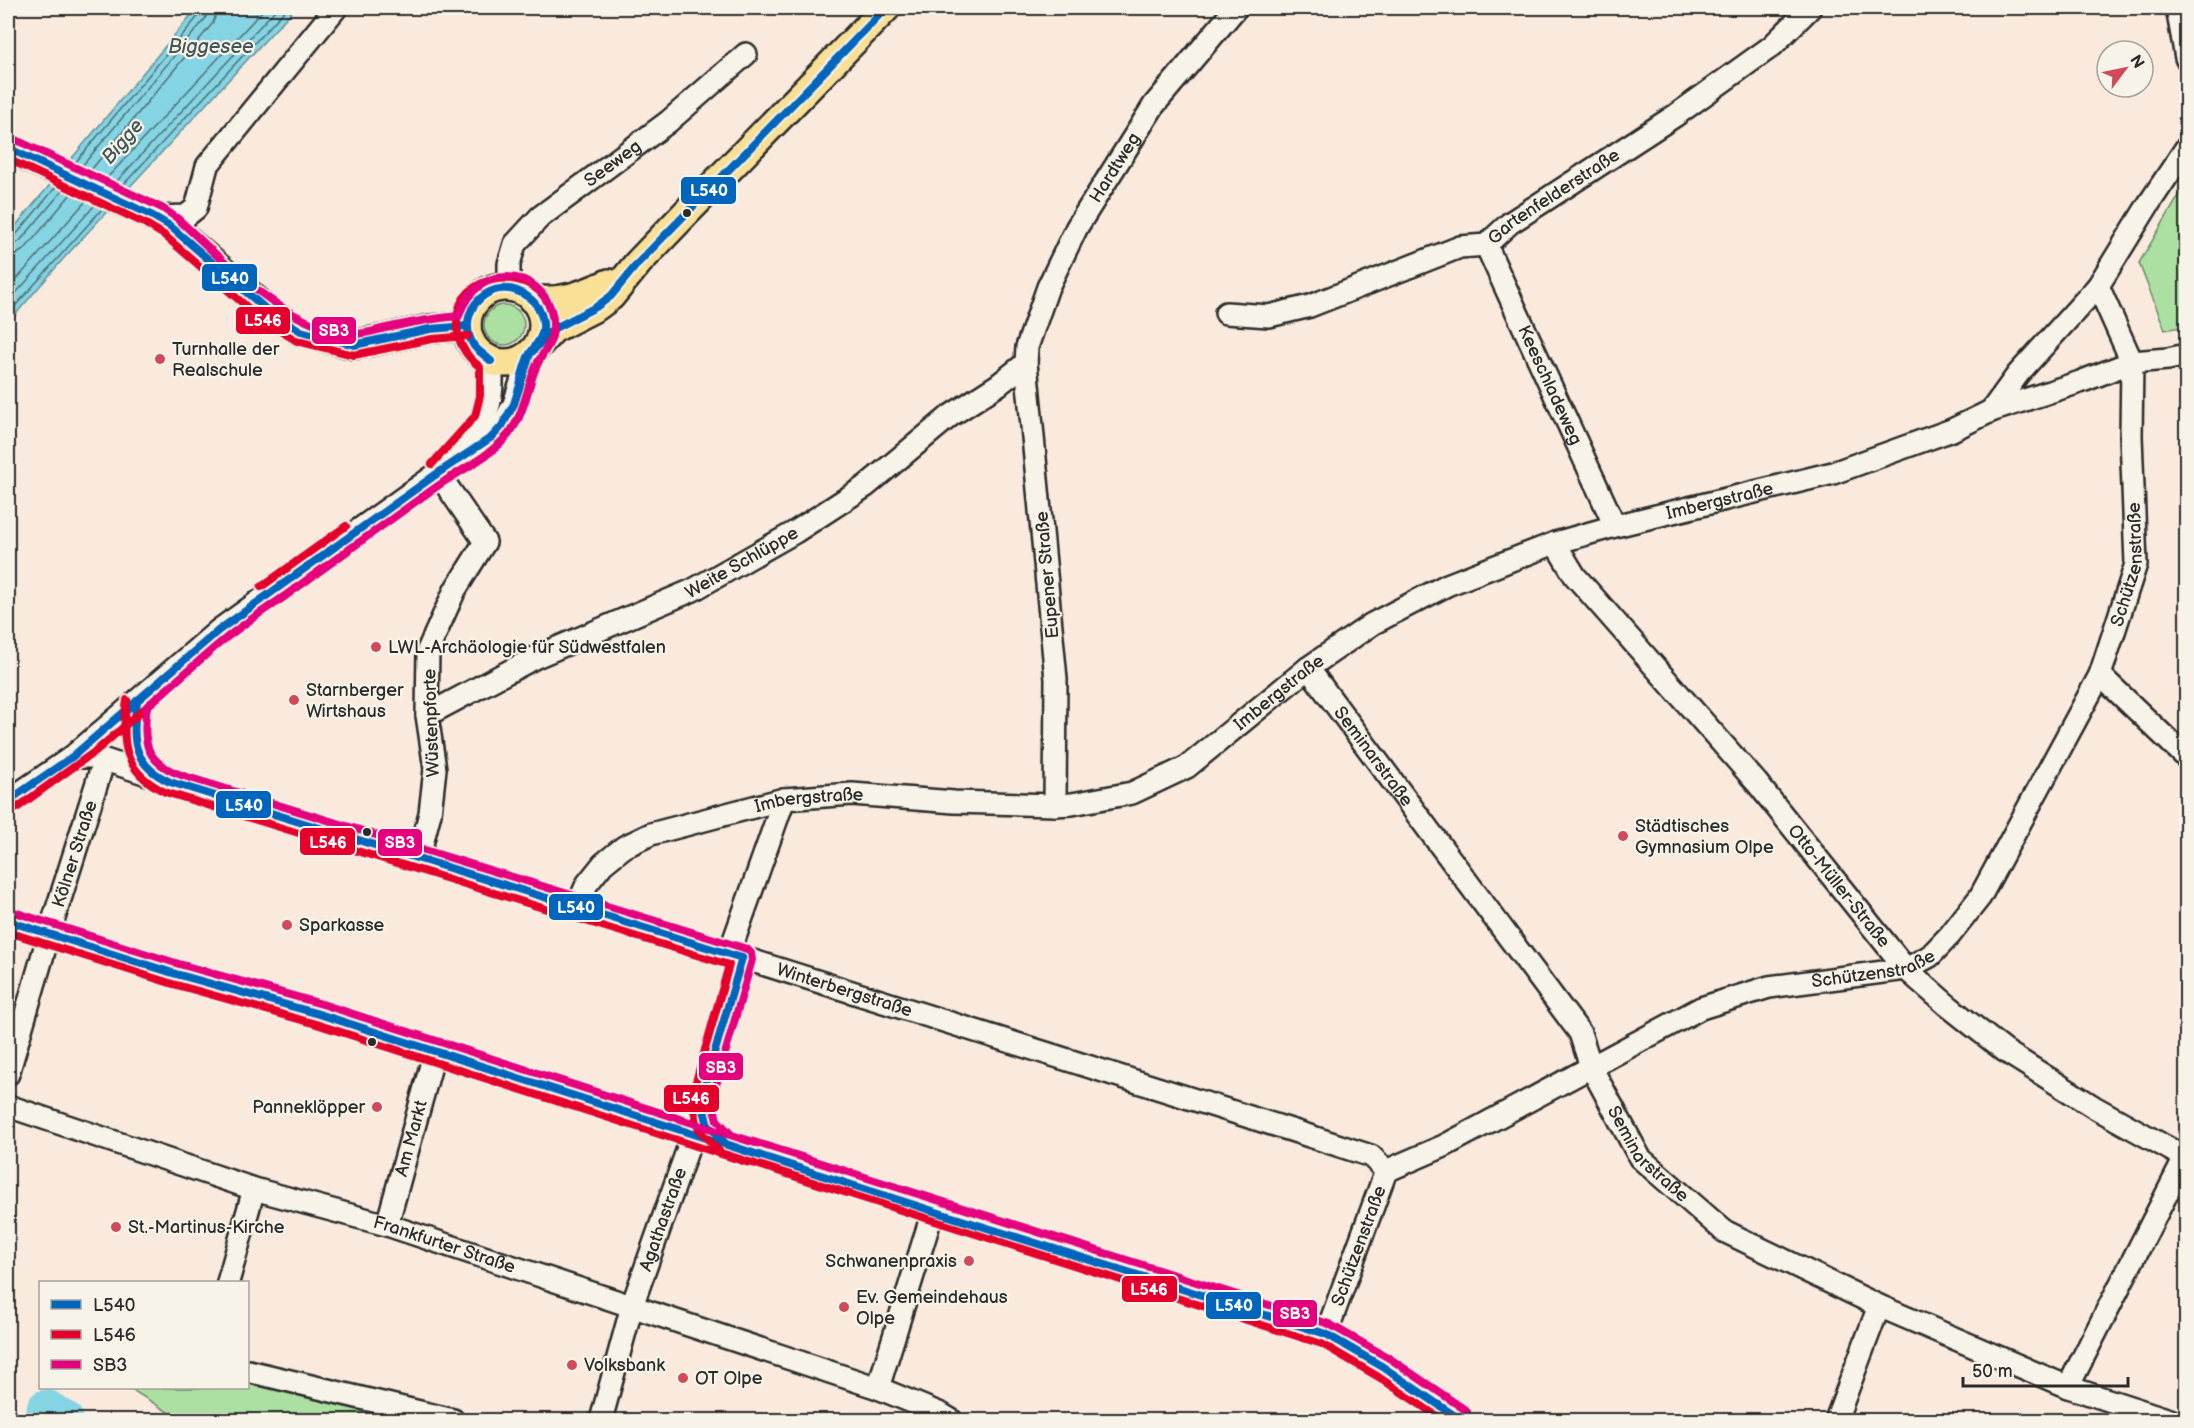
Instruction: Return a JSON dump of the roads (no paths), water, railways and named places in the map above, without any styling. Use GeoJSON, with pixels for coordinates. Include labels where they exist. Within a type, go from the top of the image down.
{"type":"FeatureCollection","features":[{"type":"Feature","properties":{"kind":"main road"},"geometry":{"type":"LineString","coordinates":[[638,263],[609,283],[582,295],[549,302],[496,288],[484,293],[474,302],[468,314],[469,338],[474,347],[491,361],[509,363],[523,360],[553,329],[604,301],[638,263],[886,8]]}},
{"type":"Feature","properties":{"kind":"main road"},"geometry":{"type":"LineString","coordinates":[[8,148],[154,216],[170,226],[268,311],[301,331],[354,345],[430,329],[467,326]]}},
{"type":"Feature","properties":{"kind":"main road"},"geometry":{"type":"LineString","coordinates":[[520,293],[539,308],[542,317],[543,329],[534,349]]}},
{"type":"Feature","properties":{"kind":"street"},"geometry":{"type":"LineString","coordinates":[[154,216],[186,216],[195,208],[207,166],[336,8]]}},
{"type":"Feature","properties":{"kind":"street","name":"Hardtweg"},"geometry":{"type":"LineString","coordinates":[[1027,355],[1048,287],[1077,227],[1154,105],[1236,8]]}},
{"type":"Feature","properties":{"kind":"street","name":"Gartenfelderstraße"},"geometry":{"type":"LineString","coordinates":[[1226,313],[1269,316],[1310,306],[1460,247],[1486,245],[1510,223],[1676,115],[1772,46],[1810,8]]}},
{"type":"Feature","properties":{"kind":"street"},"geometry":{"type":"LineString","coordinates":[[2177,8],[2187,58]]}},
{"type":"Feature","properties":{"kind":"street","name":"Seeweg"},"geometry":{"type":"LineString","coordinates":[[520,293],[509,264],[515,244],[540,217],[668,122],[746,54]]}},
{"type":"Feature","properties":{"kind":"street","name":"Imbergstraße"},"geometry":{"type":"LineString","coordinates":[[1991,411],[2018,374],[2098,286],[2148,205],[2187,148]]}},
{"type":"Feature","properties":{"kind":"street","name":"Keeschladeweg"},"geometry":{"type":"LineString","coordinates":[[1486,245],[1616,526]]}},
{"type":"Feature","properties":{"kind":"street"},"geometry":{"type":"LineString","coordinates":[[2098,286],[2132,362]]}},
{"type":"Feature","properties":{"kind":"street"},"geometry":{"type":"LineString","coordinates":[[8,801],[72,757],[219,630],[438,473],[482,445],[502,426],[514,404],[534,349]]}},
{"type":"Feature","properties":{"kind":"street","name":"Weite Schlüppe"},"geometry":{"type":"LineString","coordinates":[[427,715],[536,657],[693,590],[795,532],[866,486],[950,416],[998,385],[1027,355]]}},
{"type":"Feature","properties":{"kind":"street","name":"Eupener Straße"},"geometry":{"type":"LineString","coordinates":[[1027,355],[1056,679],[1055,805]]}},
{"type":"Feature","properties":{"kind":"street","name":"Imbergstraße"},"geometry":{"type":"LineString","coordinates":[[577,907],[587,884],[603,864],[624,847],[651,834],[784,799],[852,794],[954,802],[1055,805],[1132,793],[1186,767],[1308,668],[1372,624],[1447,585],[1555,543],[1833,473],[1952,430],[1991,411],[2080,382],[2132,362],[2187,355]]}},
{"type":"Feature","properties":{"kind":"street"},"geometry":{"type":"LineString","coordinates":[[438,473],[484,421],[491,398],[491,361]]}},
{"type":"Feature","properties":{"kind":"street","name":"Schützenstraße"},"geometry":{"type":"LineString","coordinates":[[1326,1334],[1386,1171],[1444,1146],[1701,1008],[1769,987],[1906,969],[1930,956],[1950,935],[1980,897],[2100,675],[2136,564],[2131,436],[2132,362]]}},
{"type":"Feature","properties":{"kind":"street","name":"Wüstenpforte"},"geometry":{"type":"LineString","coordinates":[[419,856],[430,813],[435,769],[427,715],[428,650],[455,590],[485,542],[438,473]]}},
{"type":"Feature","properties":{"kind":"street","name":"Otto-Müller-Straße"},"geometry":{"type":"LineString","coordinates":[[1555,543],[1575,576],[1757,783],[1906,969],[2005,1051],[2094,1107],[2186,1158]]}},
{"type":"Feature","properties":{"kind":"street","name":"Seminarstraße"},"geometry":{"type":"LineString","coordinates":[[1308,668],[1580,1033],[1591,1066],[1640,1158],[1724,1231],[1879,1305],[2068,1387],[2170,1420]]}},
{"type":"Feature","properties":{"kind":"street"},"geometry":{"type":"LineString","coordinates":[[2100,675],[2187,757]]}},
{"type":"Feature","properties":{"kind":"street","name":"Winterbergstraße"},"geometry":{"type":"LineString","coordinates":[[137,701],[134,727],[136,751],[139,759],[161,778]]}},
{"type":"Feature","properties":{"kind":"street","name":"Winterbergstraße"},"geometry":{"type":"LineString","coordinates":[[72,757],[96,757],[210,795],[419,856],[1371,1156],[1386,1171]]}},
{"type":"Feature","properties":{"kind":"street","name":"Kölner Straße"},"geometry":{"type":"LineString","coordinates":[[8,1074],[100,773]]}},
{"type":"Feature","properties":{"kind":"street"},"geometry":{"type":"LineString","coordinates":[[658,1123],[683,1115],[701,1099],[713,1062],[736,956],[784,799]]}},
{"type":"Feature","properties":{"kind":"street"},"geometry":{"type":"LineString","coordinates":[[8,921],[176,974],[319,1014],[1326,1334],[1383,1367],[1461,1420]]}},
{"type":"Feature","properties":{"kind":"street","name":"Am Markt"},"geometry":{"type":"LineString","coordinates":[[387,1225],[435,1051]]}},
{"type":"Feature","properties":{"kind":"street"},"geometry":{"type":"LineString","coordinates":[[701,1099],[708,1125],[726,1144]]}},
{"type":"Feature","properties":{"kind":"street","name":"Frankfurter Straße"},"geometry":{"type":"LineString","coordinates":[[8,1106],[254,1189],[387,1225],[632,1306],[878,1388],[951,1420]]}},
{"type":"Feature","properties":{"kind":"street","name":"Agathastraße"},"geometry":{"type":"LineString","coordinates":[[601,1420],[632,1306],[693,1134]]}},
{"type":"Feature","properties":{"kind":"street"},"geometry":{"type":"LineString","coordinates":[[2068,1387],[2186,1158]]}},
{"type":"Feature","properties":{"kind":"street"},"geometry":{"type":"LineString","coordinates":[[228,1281],[254,1189]]}},
{"type":"Feature","properties":{"kind":"street"},"geometry":{"type":"LineString","coordinates":[[878,1388],[933,1211]]}},
{"type":"Feature","properties":{"kind":"street"},"geometry":{"type":"LineString","coordinates":[[1836,1420],[1879,1305]]}},
{"type":"Feature","properties":{"kind":"street"},"geometry":{"type":"LineString","coordinates":[[249,1371],[453,1420]]}},
{"type":"Feature","properties":{"kind":"water","name":"Biggesee"},"geometry":{"type":"Polygon","coordinates":[[[197,8],[295,8],[64,258],[8,323],[8,235],[197,8]]]}},
{"type":"Feature","properties":{"kind":"waterway"},"geometry":{"type":"LineString","coordinates":[[46,1409],[64,1420]]}},
{"type":"Feature","properties":{"kind":"place","name":"Turnhalle der Realschule"},"geometry":{"type":"Point","coordinates":[160,359]}},
{"type":"Feature","properties":{"kind":"place","name":"LWL-Archäologie für Südwestfalen"},"geometry":{"type":"Point","coordinates":[376,647]}},
{"type":"Feature","properties":{"kind":"place","name":"Starnberger Wirtshaus"},"geometry":{"type":"Point","coordinates":[294,700]}},
{"type":"Feature","properties":{"kind":"place","name":"Städtisches Gymnasium Olpe"},"geometry":{"type":"Point","coordinates":[1623,836]}},
{"type":"Feature","properties":{"kind":"place","name":"Sparkasse"},"geometry":{"type":"Point","coordinates":[287,925]}},
{"type":"Feature","properties":{"kind":"place","name":"Panneklöpper"},"geometry":{"type":"Point","coordinates":[377,1107]}},
{"type":"Feature","properties":{"kind":"place","name":"St.-Martinus-Kirche"},"geometry":{"type":"Point","coordinates":[116,1227]}},
{"type":"Feature","properties":{"kind":"place","name":"Schwanenpraxis"},"geometry":{"type":"Point","coordinates":[969,1261]}},
{"type":"Feature","properties":{"kind":"place","name":"Ev. Gemeindehaus Olpe"},"geometry":{"type":"Point","coordinates":[844,1307]}},
{"type":"Feature","properties":{"kind":"place","name":"Volksbank"},"geometry":{"type":"Point","coordinates":[572,1365]}},
{"type":"Feature","properties":{"kind":"place","name":"OT Olpe"},"geometry":{"type":"Point","coordinates":[683,1378]}},
{"type":"Feature","properties":{"kind":"water label","name":"Bigge"},"geometry":{"type":"Point","coordinates":[122,141]}}]}
